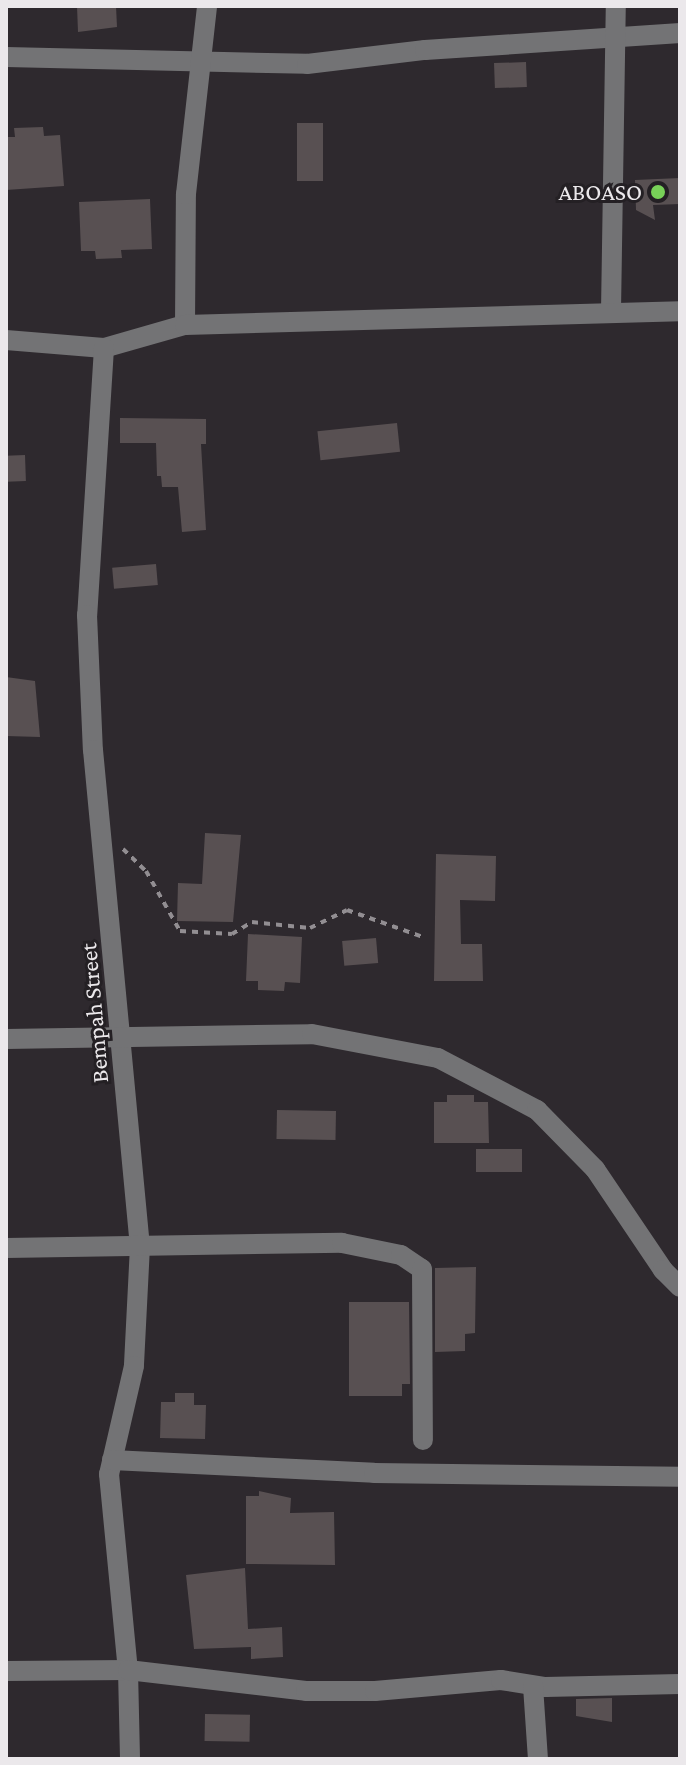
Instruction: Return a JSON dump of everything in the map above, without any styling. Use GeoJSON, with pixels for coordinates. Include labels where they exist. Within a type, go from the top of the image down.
{"type":"FeatureCollection","features":[{"type":"Feature","properties":{"kind":"street"},"geometry":{"type":"LineString","coordinates":[[185,325],[186,194],[204,59],[207,6]]}},
{"type":"Feature","properties":{"kind":"street"},"geometry":{"type":"LineString","coordinates":[[611,311],[616,6]]}},
{"type":"Feature","properties":{"kind":"street"},"geometry":{"type":"LineString","coordinates":[[6,57],[204,59],[307,64],[617,35],[680,33]]}},
{"type":"Feature","properties":{"kind":"street"},"geometry":{"type":"LineString","coordinates":[[6,340],[104,348],[185,325],[680,311]]}},
{"type":"Feature","properties":{"kind":"street","name":"Bempah Street"},"geometry":{"type":"LineString","coordinates":[[104,348],[87,615],[93,750],[123,1041],[140,1246],[134,1366],[112,1460],[112,1523],[128,1670],[130,1759]]}},
{"type":"Feature","properties":{"kind":"street"},"geometry":{"type":"LineString","coordinates":[[6,1039],[123,1041],[312,1034],[438,1058],[537,1110],[595,1169],[663,1270],[680,1287]]}},
{"type":"Feature","properties":{"kind":"street"},"geometry":{"type":"LineString","coordinates":[[6,1248],[342,1243],[401,1255],[422,1269],[423,1440]]}},
{"type":"Feature","properties":{"kind":"street"},"geometry":{"type":"LineString","coordinates":[[112,1460],[374,1473],[680,1477]]}},
{"type":"Feature","properties":{"kind":"street"},"geometry":{"type":"LineString","coordinates":[[6,1671],[128,1670],[306,1691],[375,1691],[501,1680],[533,1686],[680,1684]]}},
{"type":"Feature","properties":{"kind":"street"},"geometry":{"type":"LineString","coordinates":[[533,1686],[538,1759]]}},
{"type":"Feature","properties":{"kind":"path"},"geometry":{"type":"LineString","coordinates":[[119,845],[146,871],[180,931],[232,934],[252,922],[310,928],[347,910],[423,937]]}},
{"type":"Feature","properties":{"kind":"building"},"geometry":{"type":"Polygon","coordinates":[[[77,6],[116,6],[117,27],[78,32],[77,6]]]}},
{"type":"Feature","properties":{"kind":"building"},"geometry":{"type":"Polygon","coordinates":[[[526,62],[527,87],[495,88],[494,63],[526,62]]]}},
{"type":"Feature","properties":{"kind":"building"},"geometry":{"type":"Polygon","coordinates":[[[297,123],[323,123],[323,181],[297,181],[297,123]]]}},
{"type":"Feature","properties":{"kind":"building"},"geometry":{"type":"Polygon","coordinates":[[[43,127],[44,136],[60,135],[64,186],[6,190],[6,137],[15,137],[14,128],[43,127]]]}},
{"type":"Feature","properties":{"kind":"building","name":"ABOASO"},"geometry":{"type":"Polygon","coordinates":[[[680,178],[680,204],[653,205],[655,220],[636,210],[635,180],[680,178]]]}},
{"type":"Feature","properties":{"kind":"building"},"geometry":{"type":"Polygon","coordinates":[[[150,199],[152,249],[121,250],[122,258],[96,259],[95,251],[81,251],[79,202],[150,199]]]}},
{"type":"Feature","properties":{"kind":"building"},"geometry":{"type":"Polygon","coordinates":[[[120,418],[206,419],[206,444],[201,444],[206,530],[182,532],[178,487],[162,487],[161,476],[157,476],[156,443],[120,443],[120,418]]]}},
{"type":"Feature","properties":{"kind":"building"},"geometry":{"type":"Polygon","coordinates":[[[397,423],[400,452],[320,460],[317,431],[397,423]]]}},
{"type":"Feature","properties":{"kind":"building"},"geometry":{"type":"Polygon","coordinates":[[[25,455],[26,481],[7,482],[6,456],[25,455]]]}},
{"type":"Feature","properties":{"kind":"building"},"geometry":{"type":"Polygon","coordinates":[[[156,564],[158,585],[114,589],[112,568],[156,564]]]}},
{"type":"Feature","properties":{"kind":"building"},"geometry":{"type":"Polygon","coordinates":[[[6,677],[35,681],[40,737],[6,736],[6,677]]]}},
{"type":"Feature","properties":{"kind":"building"},"geometry":{"type":"Polygon","coordinates":[[[205,833],[241,835],[233,922],[177,921],[178,883],[202,884],[205,833]]]}},
{"type":"Feature","properties":{"kind":"building"},"geometry":{"type":"Polygon","coordinates":[[[436,854],[496,856],[495,901],[460,900],[461,944],[482,944],[483,981],[434,981],[436,854]]]}},
{"type":"Feature","properties":{"kind":"building"},"geometry":{"type":"Polygon","coordinates":[[[248,934],[302,937],[300,983],[285,982],[284,991],[258,990],[258,981],[246,981],[248,934]]]}},
{"type":"Feature","properties":{"kind":"building"},"geometry":{"type":"Polygon","coordinates":[[[376,938],[378,963],[344,966],[342,941],[376,938]]]}},
{"type":"Feature","properties":{"kind":"building"},"geometry":{"type":"Polygon","coordinates":[[[447,1095],[474,1095],[474,1102],[488,1102],[489,1143],[434,1143],[434,1102],[447,1102],[447,1095]]]}},
{"type":"Feature","properties":{"kind":"building"},"geometry":{"type":"Polygon","coordinates":[[[277,1110],[336,1111],[335,1140],[276,1139],[277,1110]]]}},
{"type":"Feature","properties":{"kind":"building"},"geometry":{"type":"Polygon","coordinates":[[[476,1149],[522,1149],[522,1172],[476,1172],[476,1149]]]}},
{"type":"Feature","properties":{"kind":"building"},"geometry":{"type":"Polygon","coordinates":[[[476,1267],[475,1333],[465,1334],[465,1351],[435,1352],[435,1268],[476,1267]]]}},
{"type":"Feature","properties":{"kind":"building"},"geometry":{"type":"Polygon","coordinates":[[[349,1302],[409,1302],[410,1384],[402,1384],[402,1396],[349,1396],[349,1302]]]}},
{"type":"Feature","properties":{"kind":"building"},"geometry":{"type":"Polygon","coordinates":[[[175,1393],[194,1393],[194,1405],[206,1405],[205,1439],[160,1438],[161,1402],[175,1402],[175,1393]]]}},
{"type":"Feature","properties":{"kind":"building"},"geometry":{"type":"Polygon","coordinates":[[[259,1491],[291,1498],[290,1513],[334,1512],[335,1565],[246,1564],[246,1496],[259,1496],[259,1491]]]}},
{"type":"Feature","properties":{"kind":"building"},"geometry":{"type":"Polygon","coordinates":[[[245,1568],[248,1629],[282,1627],[283,1657],[251,1659],[251,1647],[194,1649],[186,1575],[245,1568]]]}},
{"type":"Feature","properties":{"kind":"building"},"geometry":{"type":"Polygon","coordinates":[[[612,1698],[612,1722],[576,1716],[576,1699],[612,1698]]]}},
{"type":"Feature","properties":{"kind":"building"},"geometry":{"type":"Polygon","coordinates":[[[205,1714],[250,1715],[250,1742],[205,1741],[205,1714]]]}},
{"type":"Feature","properties":{"kind":"place","name":"ABOASO"},"geometry":{"type":"Point","coordinates":[658,192]}}]}
